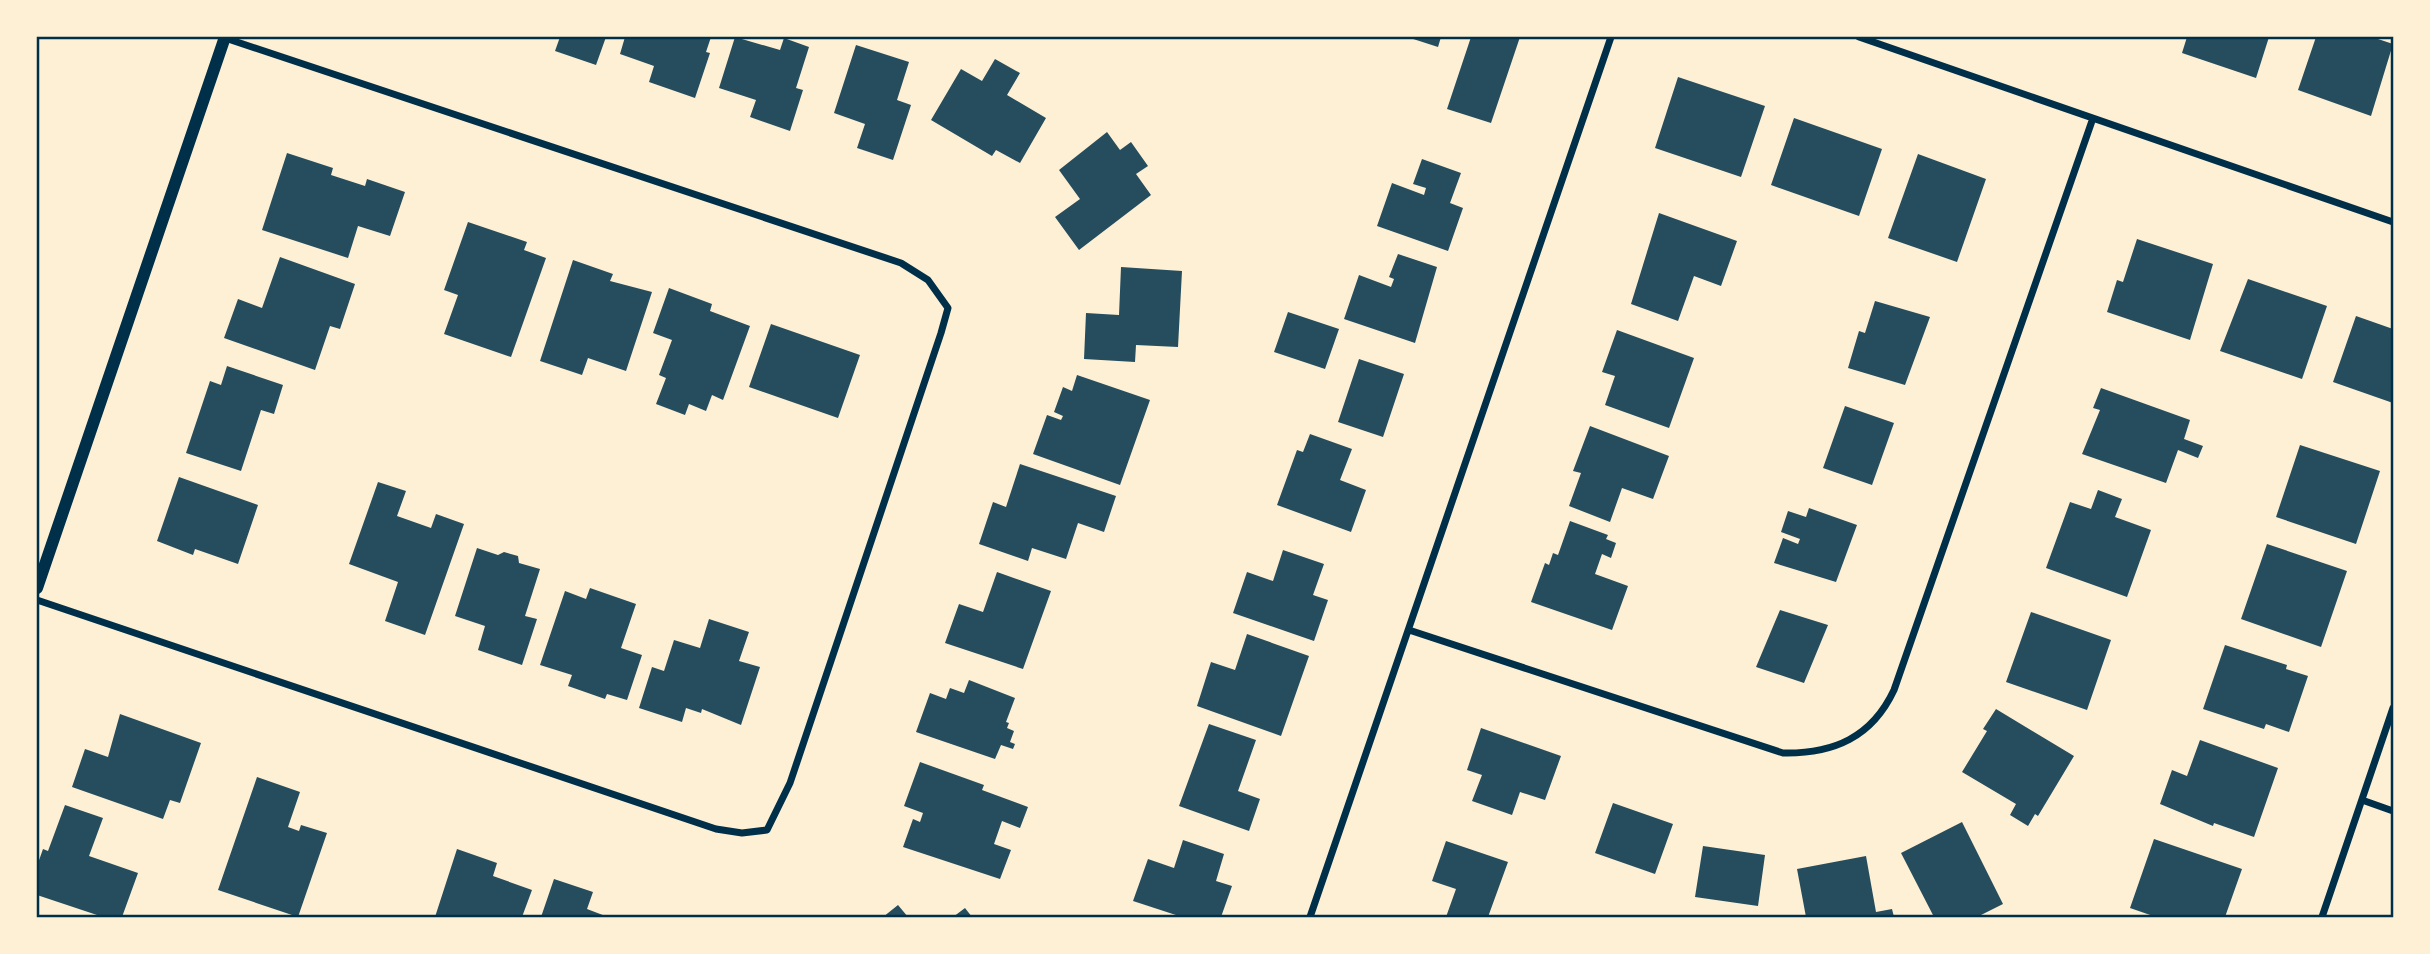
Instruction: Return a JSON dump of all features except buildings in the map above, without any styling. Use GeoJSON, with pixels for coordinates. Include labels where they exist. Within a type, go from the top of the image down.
{"type":"FeatureCollection","features":[{"type":"Feature","properties":{"kind":"street"},"geometry":{"type":"LineString","coordinates":[[37,588],[225,37],[901,263],[928,280],[947,307],[941,333],[790,783],[767,830],[742,833],[716,828],[37,600]]}},
{"type":"Feature","properties":{"kind":"street"},"geometry":{"type":"LineString","coordinates":[[1310,917],[1611,37]]}},
{"type":"Feature","properties":{"kind":"street"},"geometry":{"type":"LineString","coordinates":[[1859,37],[2393,222]]}},
{"type":"Feature","properties":{"kind":"street"},"geometry":{"type":"LineString","coordinates":[[1409,630],[1783,752],[1824,750],[1857,737],[1873,724],[1894,690],[2093,118]]}},
{"type":"Feature","properties":{"kind":"street"},"geometry":{"type":"LineString","coordinates":[[2322,917],[2393,708]]}},
{"type":"Feature","properties":{"kind":"street"},"geometry":{"type":"LineString","coordinates":[[2361,800],[2393,811]]}}]}
